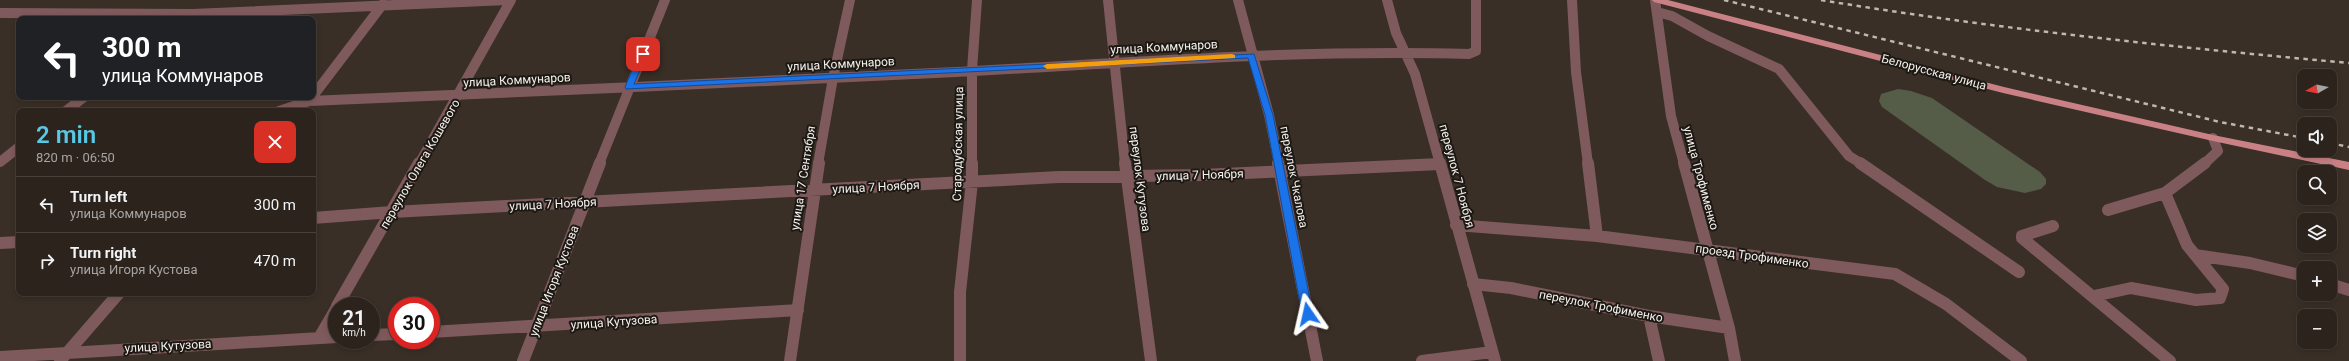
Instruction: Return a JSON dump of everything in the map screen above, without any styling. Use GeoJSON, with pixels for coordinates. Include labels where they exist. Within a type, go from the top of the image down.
{"type":"FeatureCollection","features":[{"type":"Feature","properties":{"kind":"main road","name":"Белорусская улица"},"geometry":{"type":"LineString","coordinates":[[1656,0],[2003,90],[2213,138],[2349,166]]}},
{"type":"Feature","properties":{"kind":"street"},"geometry":{"type":"LineString","coordinates":[[300,10],[310,0]]}},
{"type":"Feature","properties":{"kind":"street"},"geometry":{"type":"LineString","coordinates":[[0,13],[189,16],[383,4],[507,0]]}},
{"type":"Feature","properties":{"kind":"street","name":"переулок Олега Кошевого"},"geometry":{"type":"LineString","coordinates":[[342,297],[459,95],[511,0]]}},
{"type":"Feature","properties":{"kind":"street","name":"улица Игоря Кустова"},"geometry":{"type":"LineString","coordinates":[[523,361],[584,203],[614,132],[629,87],[665,0]]}},
{"type":"Feature","properties":{"kind":"street","name":"улица 17 Сентября"},"geometry":{"type":"LineString","coordinates":[[790,361],[814,190],[833,78],[850,0]]}},
{"type":"Feature","properties":{"kind":"street","name":"Стародубская улица"},"geometry":{"type":"LineString","coordinates":[[960,361],[960,292],[972,182],[972,70],[977,0]]}},
{"type":"Feature","properties":{"kind":"street","name":"переулок Кутузова"},"geometry":{"type":"LineString","coordinates":[[1108,0],[1126,177],[1151,361]]}},
{"type":"Feature","properties":{"kind":"street","name":"переулок Чкалова"},"geometry":{"type":"LineString","coordinates":[[1238,0],[1269,115],[1279,173],[1317,361]]}},
{"type":"Feature","properties":{"kind":"street","name":"переулок 7 Ноября"},"geometry":{"type":"LineString","coordinates":[[1387,0],[1396,33],[1415,74],[1493,356]]}},
{"type":"Feature","properties":{"kind":"street","name":"улица Коммунаров"},"geometry":{"type":"LineString","coordinates":[[316,98],[459,95],[833,78],[1114,62],[1252,56],[1405,52],[1469,54],[1475,53],[1476,0]]}},
{"type":"Feature","properties":{"kind":"street"},"geometry":{"type":"LineString","coordinates":[[1572,0],[1570,11],[1576,72],[1597,236]]}},
{"type":"Feature","properties":{"kind":"street","name":"улица Трофименко"},"geometry":{"type":"LineString","coordinates":[[1656,0],[1671,116],[1729,328],[1734,361]]}},
{"type":"Feature","properties":{"kind":"street"},"geometry":{"type":"LineString","coordinates":[[316,91],[383,4]]}},
{"type":"Feature","properties":{"kind":"street"},"geometry":{"type":"LineString","coordinates":[[1657,12],[1672,16],[1748,56],[1779,69],[1849,156],[1922,204],[2019,272]]}},
{"type":"Feature","properties":{"kind":"street"},"geometry":{"type":"LineString","coordinates":[[70,108],[80,100]]}},
{"type":"Feature","properties":{"kind":"street","name":"улица Коммунаров"},"geometry":{"type":"LineString","coordinates":[[286,108],[306,100]]}},
{"type":"Feature","properties":{"kind":"street"},"geometry":{"type":"LineString","coordinates":[[2108,210],[2166,193],[2199,169],[2218,151],[2213,138]]}},
{"type":"Feature","properties":{"kind":"street"},"geometry":{"type":"LineString","coordinates":[[0,162],[15,153]]}},
{"type":"Feature","properties":{"kind":"street","name":"улица 7 Ноября"},"geometry":{"type":"LineString","coordinates":[[316,218],[392,212],[1059,177],[1126,177],[1279,173],[1440,164]]}},
{"type":"Feature","properties":{"kind":"street"},"geometry":{"type":"LineString","coordinates":[[2094,296],[2132,288],[2196,300],[2220,298],[2223,289],[2187,245],[2166,193]]}},
{"type":"Feature","properties":{"kind":"street","name":"проезд Трофименко"},"geometry":{"type":"LineString","coordinates":[[1456,225],[1597,236],[1707,249],[1900,276],[1946,304],[2021,361]]}},
{"type":"Feature","properties":{"kind":"street"},"geometry":{"type":"LineString","coordinates":[[2053,226],[2022,238],[2094,296],[2170,361]]}},
{"type":"Feature","properties":{"kind":"street"},"geometry":{"type":"LineString","coordinates":[[0,244],[16,242]]}},
{"type":"Feature","properties":{"kind":"street"},"geometry":{"type":"LineString","coordinates":[[2195,255],[2250,263],[2297,274]]}},
{"type":"Feature","properties":{"kind":"street","name":"переулок Трофименко"},"geometry":{"type":"LineString","coordinates":[[1473,284],[1511,288],[1648,316],[1729,328]]}},
{"type":"Feature","properties":{"kind":"street"},"geometry":{"type":"LineString","coordinates":[[2337,286],[2349,290]]}},
{"type":"Feature","properties":{"kind":"street"},"geometry":{"type":"LineString","coordinates":[[64,356],[116,296]]}},
{"type":"Feature","properties":{"kind":"street","name":"улица Кутузова"},"geometry":{"type":"LineString","coordinates":[[440,332],[536,327],[798,310]]}},
{"type":"Feature","properties":{"kind":"street"},"geometry":{"type":"LineString","coordinates":[[1648,316],[1659,361]]}},
{"type":"Feature","properties":{"kind":"street","name":"переулок Олега Кошевого"},"geometry":{"type":"LineString","coordinates":[[318,338],[328,321]]}},
{"type":"Feature","properties":{"kind":"street","name":"улица Кутузова"},"geometry":{"type":"LineString","coordinates":[[0,357],[64,356],[328,337]]}},
{"type":"Feature","properties":{"kind":"street"},"geometry":{"type":"LineString","coordinates":[[1422,361],[1493,356]]}},
{"type":"Feature","properties":{"kind":"green space"},"geometry":{"type":"Polygon","coordinates":[[[1898,89],[1911,91],[1932,98],[2040,172],[2046,179],[2046,184],[2041,189],[2025,193],[1997,187],[1985,180],[1882,107],[1879,101],[1881,94],[1898,89]]]}},
{"type":"Feature","properties":{"kind":"railway"},"geometry":{"type":"LineString","coordinates":[[1724,0],[2220,122],[2297,137]]}},
{"type":"Feature","properties":{"kind":"railway"},"geometry":{"type":"LineString","coordinates":[[1821,0],[1953,20],[2085,36],[2349,63]]}},
{"type":"Feature","properties":{"kind":"railway"},"geometry":{"type":"LineString","coordinates":[[2337,144],[2349,147]]}},
{"type":"Feature","properties":{"kind":"slow traffic"},"geometry":{"type":"LineString","coordinates":[[1047,66],[1232,57]]}},
{"type":"Feature","properties":{"kind":"route"},"geometry":{"type":"LineString","coordinates":[[643,54],[629,87],[1252,56],[1269,115],[1279,173],[1308,314]]}}]}
